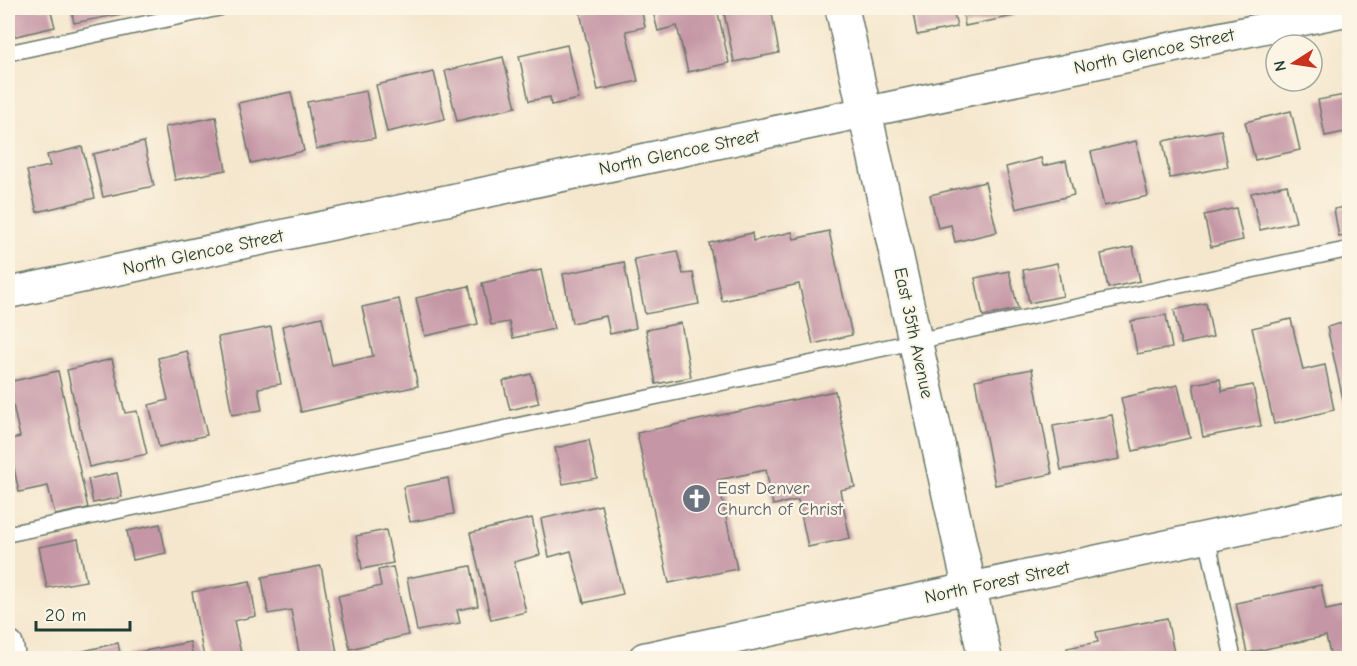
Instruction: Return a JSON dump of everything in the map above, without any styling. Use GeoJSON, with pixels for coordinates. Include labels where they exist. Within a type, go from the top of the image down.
{"type":"FeatureCollection","features":[{"type":"Feature","properties":{"kind":"street","name":"East 35th Avenue"},"geometry":{"type":"LineString","coordinates":[[842,8],[985,658]]}},
{"type":"Feature","properties":{"kind":"street","name":"North Glencoe Street"},"geometry":{"type":"LineString","coordinates":[[8,293],[1350,10]]}},
{"type":"Feature","properties":{"kind":"street","name":"North Forest Street"},"geometry":{"type":"LineString","coordinates":[[644,658],[1350,506]]}},
{"type":"Feature","properties":{"kind":"street"},"geometry":{"type":"LineString","coordinates":[[8,646],[10,658]]}},
{"type":"Feature","properties":{"kind":"lane"},"geometry":{"type":"LineString","coordinates":[[8,53],[219,8]]}},
{"type":"Feature","properties":{"kind":"lane"},"geometry":{"type":"LineString","coordinates":[[8,534],[1350,249]]}},
{"type":"Feature","properties":{"kind":"lane"},"geometry":{"type":"LineString","coordinates":[[1207,537],[1233,658]]}},
{"type":"Feature","properties":{"kind":"building"},"geometry":{"type":"Polygon","coordinates":[[[8,8],[50,8],[55,27],[8,38],[8,8]]]}},
{"type":"Feature","properties":{"kind":"building"},"geometry":{"type":"Polygon","coordinates":[[[71,8],[126,8],[127,13],[74,23],[71,8]]]}},
{"type":"Feature","properties":{"kind":"building"},"geometry":{"type":"Polygon","coordinates":[[[579,8],[641,8],[645,27],[626,31],[638,81],[598,90],[579,8]]]}},
{"type":"Feature","properties":{"kind":"building"},"geometry":{"type":"Polygon","coordinates":[[[652,8],[717,8],[729,63],[688,72],[677,26],[658,31],[652,8]]]}},
{"type":"Feature","properties":{"kind":"building"},"geometry":{"type":"Polygon","coordinates":[[[723,8],[771,8],[779,53],[734,62],[723,8]]]}},
{"type":"Feature","properties":{"kind":"building"},"geometry":{"type":"Polygon","coordinates":[[[912,8],[953,8],[957,27],[917,35],[912,8]]]}},
{"type":"Feature","properties":{"kind":"building"},"geometry":{"type":"Polygon","coordinates":[[[962,8],[1012,8],[1014,16],[965,26],[962,8]]]}},
{"type":"Feature","properties":{"kind":"building"},"geometry":{"type":"Polygon","coordinates":[[[567,45],[579,99],[551,105],[550,97],[529,101],[519,56],[567,45]]]}},
{"type":"Feature","properties":{"kind":"building"},"geometry":{"type":"Polygon","coordinates":[[[503,57],[516,107],[457,121],[445,71],[503,57]]]}},
{"type":"Feature","properties":{"kind":"building"},"geometry":{"type":"Polygon","coordinates":[[[434,72],[445,119],[387,132],[376,85],[434,72]]]}},
{"type":"Feature","properties":{"kind":"building"},"geometry":{"type":"Polygon","coordinates":[[[366,91],[375,138],[316,149],[307,102],[366,91]]]}},
{"type":"Feature","properties":{"kind":"building"},"geometry":{"type":"Polygon","coordinates":[[[291,92],[304,151],[251,163],[238,103],[291,92]]]}},
{"type":"Feature","properties":{"kind":"building"},"geometry":{"type":"Polygon","coordinates":[[[1350,94],[1350,131],[1325,136],[1318,100],[1350,94]]]}},
{"type":"Feature","properties":{"kind":"building"},"geometry":{"type":"Polygon","coordinates":[[[1291,111],[1300,150],[1255,160],[1245,122],[1291,111]]]}},
{"type":"Feature","properties":{"kind":"building"},"geometry":{"type":"Polygon","coordinates":[[[216,117],[226,170],[175,180],[165,127],[216,117]]]}},
{"type":"Feature","properties":{"kind":"building"},"geometry":{"type":"Polygon","coordinates":[[[1221,130],[1228,167],[1170,178],[1163,141],[1221,130]]]}},
{"type":"Feature","properties":{"kind":"building"},"geometry":{"type":"Polygon","coordinates":[[[1136,141],[1148,196],[1104,206],[1091,152],[1136,141]]]}},
{"type":"Feature","properties":{"kind":"building"},"geometry":{"type":"Polygon","coordinates":[[[144,142],[154,186],[103,197],[93,154],[144,142]]]}},
{"type":"Feature","properties":{"kind":"building"},"geometry":{"type":"Polygon","coordinates":[[[82,147],[95,198],[37,212],[27,171],[50,166],[47,155],[82,147]]]}},
{"type":"Feature","properties":{"kind":"building"},"geometry":{"type":"Polygon","coordinates":[[[1041,158],[1043,166],[1066,161],[1074,195],[1016,209],[1006,167],[1041,158]]]}},
{"type":"Feature","properties":{"kind":"building"},"geometry":{"type":"Polygon","coordinates":[[[985,182],[997,232],[955,242],[951,225],[938,228],[930,195],[985,182]]]}},
{"type":"Feature","properties":{"kind":"building"},"geometry":{"type":"Polygon","coordinates":[[[1287,185],[1296,222],[1260,230],[1251,193],[1287,185]]]}},
{"type":"Feature","properties":{"kind":"building"},"geometry":{"type":"Polygon","coordinates":[[[1350,206],[1350,235],[1339,237],[1334,209],[1350,206]]]}},
{"type":"Feature","properties":{"kind":"building"},"geometry":{"type":"Polygon","coordinates":[[[1236,208],[1243,240],[1211,247],[1204,215],[1236,208]]]}},
{"type":"Feature","properties":{"kind":"building"},"geometry":{"type":"Polygon","coordinates":[[[829,231],[852,335],[813,344],[799,284],[722,301],[709,243],[752,233],[753,241],[792,232],[794,239],[829,231]]]}},
{"type":"Feature","properties":{"kind":"building"},"geometry":{"type":"Polygon","coordinates":[[[1133,247],[1140,281],[1108,288],[1101,254],[1133,247]]]}},
{"type":"Feature","properties":{"kind":"building"},"geometry":{"type":"Polygon","coordinates":[[[677,251],[683,274],[693,273],[699,304],[645,314],[634,259],[677,251]]]}},
{"type":"Feature","properties":{"kind":"building"},"geometry":{"type":"Polygon","coordinates":[[[624,262],[636,328],[610,334],[606,316],[572,323],[563,274],[624,262]]]}},
{"type":"Feature","properties":{"kind":"building"},"geometry":{"type":"Polygon","coordinates":[[[1057,263],[1063,296],[1029,303],[1023,270],[1057,263]]]}},
{"type":"Feature","properties":{"kind":"building"},"geometry":{"type":"Polygon","coordinates":[[[541,270],[554,329],[513,338],[509,322],[491,325],[482,283],[541,270]]]}},
{"type":"Feature","properties":{"kind":"building"},"geometry":{"type":"Polygon","coordinates":[[[1009,271],[1018,309],[983,316],[975,278],[1009,271]]]}},
{"type":"Feature","properties":{"kind":"building"},"geometry":{"type":"Polygon","coordinates":[[[469,286],[478,324],[425,336],[416,298],[469,286]]]}},
{"type":"Feature","properties":{"kind":"building"},"geometry":{"type":"Polygon","coordinates":[[[399,299],[418,386],[301,412],[282,326],[322,317],[332,365],[373,356],[362,307],[399,299]]]}},
{"type":"Feature","properties":{"kind":"building"},"geometry":{"type":"Polygon","coordinates":[[[1206,303],[1213,337],[1181,344],[1174,310],[1206,303]]]}},
{"type":"Feature","properties":{"kind":"building"},"geometry":{"type":"Polygon","coordinates":[[[1166,315],[1172,348],[1137,354],[1131,321],[1166,315]]]}},
{"type":"Feature","properties":{"kind":"building"},"geometry":{"type":"Polygon","coordinates":[[[1291,319],[1303,370],[1325,365],[1334,410],[1274,424],[1252,328],[1291,319]]]}},
{"type":"Feature","properties":{"kind":"building"},"geometry":{"type":"Polygon","coordinates":[[[1350,321],[1350,407],[1345,408],[1327,327],[1350,321]]]}},
{"type":"Feature","properties":{"kind":"building"},"geometry":{"type":"Polygon","coordinates":[[[681,323],[691,377],[656,384],[646,330],[681,323]]]}},
{"type":"Feature","properties":{"kind":"building"},"geometry":{"type":"Polygon","coordinates":[[[271,327],[281,384],[258,388],[262,410],[232,415],[218,337],[271,327]]]}},
{"type":"Feature","properties":{"kind":"building"},"geometry":{"type":"Polygon","coordinates":[[[187,351],[207,435],[159,447],[149,405],[168,400],[158,358],[187,351]]]}},
{"type":"Feature","properties":{"kind":"building"},"geometry":{"type":"Polygon","coordinates":[[[112,359],[125,413],[137,411],[147,454],[89,467],[67,370],[112,359]]]}},
{"type":"Feature","properties":{"kind":"building"},"geometry":{"type":"Polygon","coordinates":[[[1032,369],[1052,474],[995,485],[975,380],[1032,369]]]}},
{"type":"Feature","properties":{"kind":"building"},"geometry":{"type":"Polygon","coordinates":[[[58,371],[88,508],[55,515],[48,486],[19,492],[8,440],[20,437],[8,382],[58,371]]]}},
{"type":"Feature","properties":{"kind":"building"},"geometry":{"type":"Polygon","coordinates":[[[531,374],[539,403],[510,410],[503,381],[531,374]]]}},
{"type":"Feature","properties":{"kind":"building"},"geometry":{"type":"Polygon","coordinates":[[[1220,379],[1222,391],[1253,385],[1261,426],[1203,437],[1193,384],[1220,379]]]}},
{"type":"Feature","properties":{"kind":"building"},"geometry":{"type":"Polygon","coordinates":[[[1178,385],[1190,438],[1133,451],[1121,398],[1178,385]]]}},
{"type":"Feature","properties":{"kind":"building"},"geometry":{"type":"Polygon","coordinates":[[[835,391],[855,487],[840,490],[850,538],[808,547],[798,500],[773,505],[766,470],[718,480],[737,569],[669,583],[637,433],[835,391]]]}},
{"type":"Feature","properties":{"kind":"building"},"geometry":{"type":"Polygon","coordinates":[[[1112,415],[1120,459],[1061,470],[1053,426],[1112,415]]]}},
{"type":"Feature","properties":{"kind":"building"},"geometry":{"type":"Polygon","coordinates":[[[589,440],[597,478],[563,484],[555,448],[589,440]]]}},
{"type":"Feature","properties":{"kind":"building"},"geometry":{"type":"Polygon","coordinates":[[[117,473],[122,497],[93,503],[88,479],[117,473]]]}},
{"type":"Feature","properties":{"kind":"building"},"geometry":{"type":"Polygon","coordinates":[[[448,478],[454,514],[410,522],[403,487],[448,478]]]}},
{"type":"Feature","properties":{"kind":"building"},"geometry":{"type":"Polygon","coordinates":[[[601,505],[623,594],[584,603],[571,551],[549,557],[541,519],[601,505]]]}},
{"type":"Feature","properties":{"kind":"building"},"geometry":{"type":"Polygon","coordinates":[[[532,518],[540,555],[514,562],[526,612],[491,620],[470,533],[532,518]]]}},
{"type":"Feature","properties":{"kind":"building"},"geometry":{"type":"Polygon","coordinates":[[[160,524],[166,553],[133,560],[127,531],[160,524]]]}},
{"type":"Feature","properties":{"kind":"building"},"geometry":{"type":"Polygon","coordinates":[[[386,530],[393,563],[362,569],[356,536],[386,530]]]}},
{"type":"Feature","properties":{"kind":"building"},"geometry":{"type":"Polygon","coordinates":[[[78,539],[86,581],[47,588],[39,547],[78,539]]]}},
{"type":"Feature","properties":{"kind":"building"},"geometry":{"type":"Polygon","coordinates":[[[321,566],[337,653],[300,658],[291,610],[268,614],[262,577],[321,566]]]}},
{"type":"Feature","properties":{"kind":"building"},"geometry":{"type":"Polygon","coordinates":[[[471,566],[478,606],[457,610],[460,623],[417,631],[407,578],[471,566]]]}},
{"type":"Feature","properties":{"kind":"building"},"geometry":{"type":"Polygon","coordinates":[[[393,567],[408,635],[350,649],[338,596],[381,586],[378,570],[393,567]]]}},
{"type":"Feature","properties":{"kind":"building"},"geometry":{"type":"Polygon","coordinates":[[[250,581],[256,616],[234,621],[242,658],[204,658],[192,592],[250,581]]]}},
{"type":"Feature","properties":{"kind":"building"},"geometry":{"type":"Polygon","coordinates":[[[1321,585],[1326,610],[1350,605],[1350,658],[1331,658],[1326,636],[1247,653],[1236,603],[1321,585]]]}},
{"type":"Feature","properties":{"kind":"building"},"geometry":{"type":"Polygon","coordinates":[[[1167,618],[1175,658],[1069,658],[1067,648],[1098,642],[1096,632],[1167,618]]]}},
{"type":"Feature","properties":{"kind":"building"},"geometry":{"type":"Polygon","coordinates":[[[190,642],[193,658],[130,658],[129,654],[190,642]]]}},
{"type":"Feature","properties":{"kind":"building"},"geometry":{"type":"Polygon","coordinates":[[[118,643],[121,658],[53,658],[118,643]]]}},
{"type":"Feature","properties":{"kind":"place","name":"East Denver Church of Christ"},"geometry":{"type":"Point","coordinates":[696,498]}}]}
